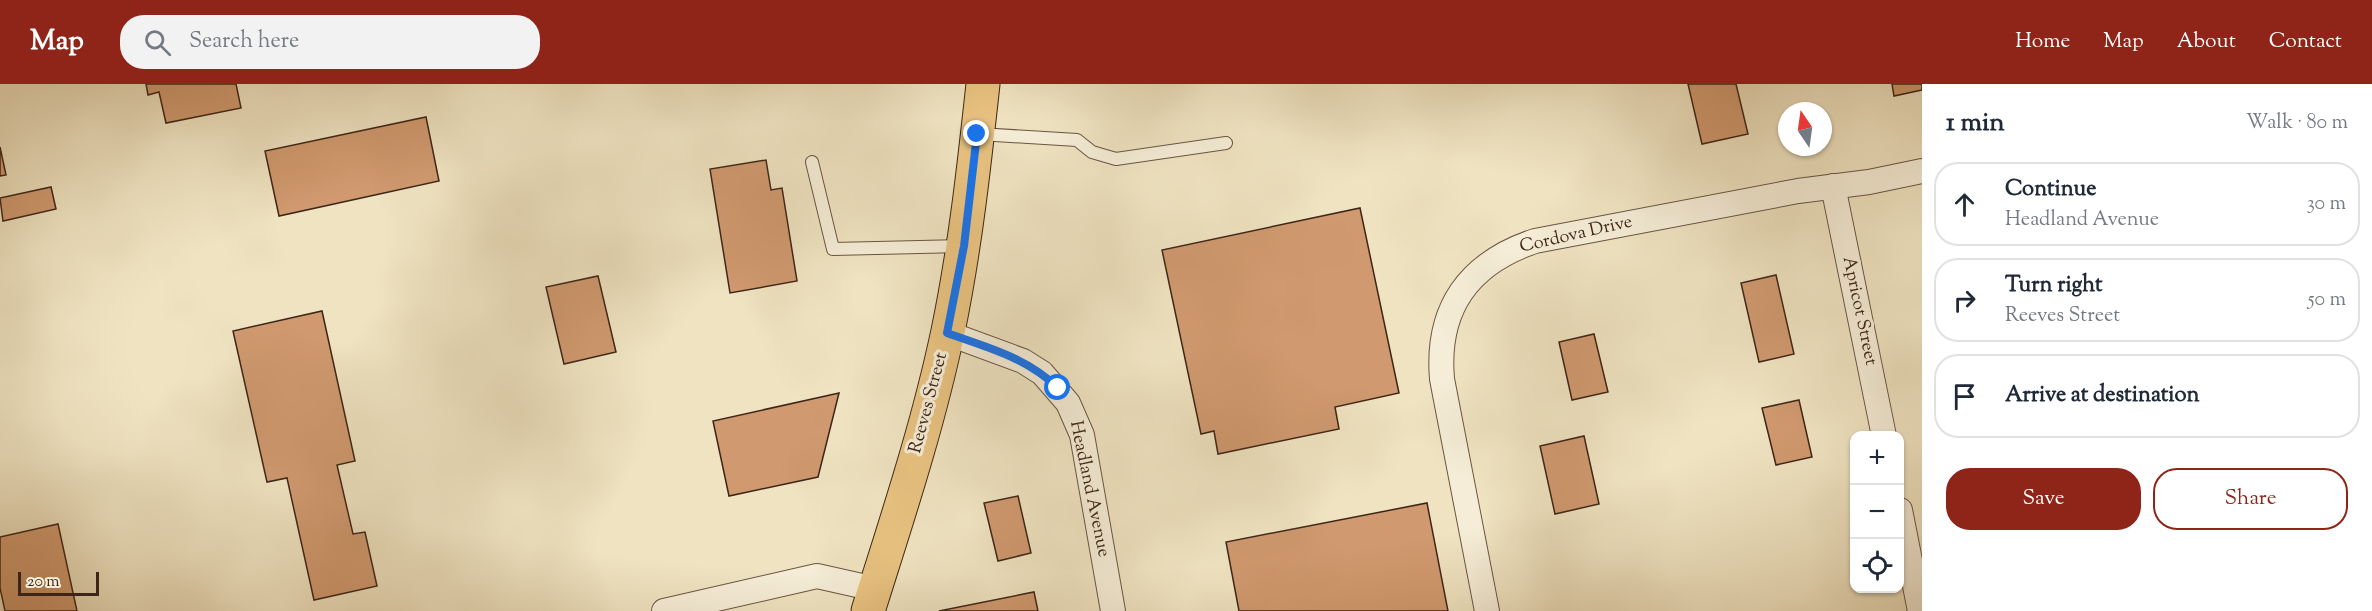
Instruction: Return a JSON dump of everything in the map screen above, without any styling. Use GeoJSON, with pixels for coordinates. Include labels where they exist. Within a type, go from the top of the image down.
{"type":"FeatureCollection","features":[{"type":"Feature","properties":{"kind":"main road","name":"Reeves Street"},"geometry":{"type":"LineString","coordinates":[[871,600],[914,460],[947,333],[964,246],[983,84]]}},
{"type":"Feature","properties":{"kind":"street","name":"Cordova Drive"},"geometry":{"type":"LineString","coordinates":[[1487,611],[1440,360],[1446,324],[1462,290],[1476,273],[1494,259],[1514,248],[1535,241],[1798,191],[1922,171]]}},
{"type":"Feature","properties":{"kind":"street","name":"Apricot Street"},"geometry":{"type":"LineString","coordinates":[[1833,186],[1883,431]]}},
{"type":"Feature","properties":{"kind":"street","name":"Headland Avenue"},"geometry":{"type":"LineString","coordinates":[[947,333],[1023,361],[1042,373],[1068,403],[1082,435],[1113,611]]}},
{"type":"Feature","properties":{"kind":"street"},"geometry":{"type":"LineString","coordinates":[[1904,534],[1920,611]]}},
{"type":"Feature","properties":{"kind":"street"},"geometry":{"type":"LineString","coordinates":[[664,611],[817,576],[871,600]]}},
{"type":"Feature","properties":{"kind":"lane"},"geometry":{"type":"LineString","coordinates":[[977,134],[1077,140],[1092,152],[1116,159],[1226,143]]}},
{"type":"Feature","properties":{"kind":"lane"},"geometry":{"type":"LineString","coordinates":[[812,162],[833,249],[964,246]]}},
{"type":"Feature","properties":{"kind":"building"},"geometry":{"type":"Polygon","coordinates":[[[146,84],[236,84],[241,108],[166,123],[159,92],[148,95],[146,84]]]}},
{"type":"Feature","properties":{"kind":"building"},"geometry":{"type":"Polygon","coordinates":[[[1688,84],[1736,84],[1748,134],[1702,144],[1688,84]]]}},
{"type":"Feature","properties":{"kind":"building"},"geometry":{"type":"Polygon","coordinates":[[[1892,84],[1922,84],[1922,90],[1894,96],[1892,84]]]}},
{"type":"Feature","properties":{"kind":"building"},"geometry":{"type":"Polygon","coordinates":[[[426,117],[439,181],[279,216],[265,151],[426,117]]]}},
{"type":"Feature","properties":{"kind":"building"},"geometry":{"type":"Polygon","coordinates":[[[0,147],[6,175],[0,176],[0,147]]]}},
{"type":"Feature","properties":{"kind":"building"},"geometry":{"type":"Polygon","coordinates":[[[766,160],[771,190],[782,188],[797,281],[730,293],[710,169],[766,160]]]}},
{"type":"Feature","properties":{"kind":"building"},"geometry":{"type":"Polygon","coordinates":[[[51,187],[56,209],[3,221],[0,198],[51,187]]]}},
{"type":"Feature","properties":{"kind":"building"},"geometry":{"type":"Polygon","coordinates":[[[1360,208],[1399,393],[1335,407],[1339,429],[1218,454],[1214,431],[1201,434],[1162,250],[1360,208]]]}},
{"type":"Feature","properties":{"kind":"building"},"geometry":{"type":"Polygon","coordinates":[[[1776,275],[1794,354],[1759,362],[1741,283],[1776,275]]]}},
{"type":"Feature","properties":{"kind":"building"},"geometry":{"type":"Polygon","coordinates":[[[598,276],[616,352],[564,364],[546,287],[598,276]]]}},
{"type":"Feature","properties":{"kind":"building"},"geometry":{"type":"Polygon","coordinates":[[[322,311],[355,461],[337,465],[353,534],[365,532],[377,586],[314,600],[287,478],[267,482],[233,331],[322,311]]]}},
{"type":"Feature","properties":{"kind":"building"},"geometry":{"type":"Polygon","coordinates":[[[1594,334],[1608,392],[1572,400],[1559,342],[1594,334]]]}},
{"type":"Feature","properties":{"kind":"building"},"geometry":{"type":"Polygon","coordinates":[[[839,393],[818,477],[729,496],[713,421],[839,393]]]}},
{"type":"Feature","properties":{"kind":"building"},"geometry":{"type":"Polygon","coordinates":[[[1799,400],[1812,457],[1776,465],[1762,408],[1799,400]]]}},
{"type":"Feature","properties":{"kind":"building"},"geometry":{"type":"Polygon","coordinates":[[[1584,436],[1599,504],[1555,514],[1540,446],[1584,436]]]}},
{"type":"Feature","properties":{"kind":"building"},"geometry":{"type":"Polygon","coordinates":[[[1018,496],[1031,553],[998,561],[984,503],[1018,496]]]}},
{"type":"Feature","properties":{"kind":"building"},"geometry":{"type":"Polygon","coordinates":[[[1427,503],[1448,611],[1239,611],[1226,542],[1427,503]]]}},
{"type":"Feature","properties":{"kind":"building"},"geometry":{"type":"Polygon","coordinates":[[[58,524],[77,611],[5,611],[0,588],[0,537],[58,524]]]}},
{"type":"Feature","properties":{"kind":"building"},"geometry":{"type":"Polygon","coordinates":[[[1034,592],[1038,611],[939,611],[1034,592]]]}},
{"type":"Feature","properties":{"kind":"route"},"geometry":{"type":"LineString","coordinates":[[977,134],[964,246],[947,333],[1023,361],[1042,373],[1058,388]]}}]}
